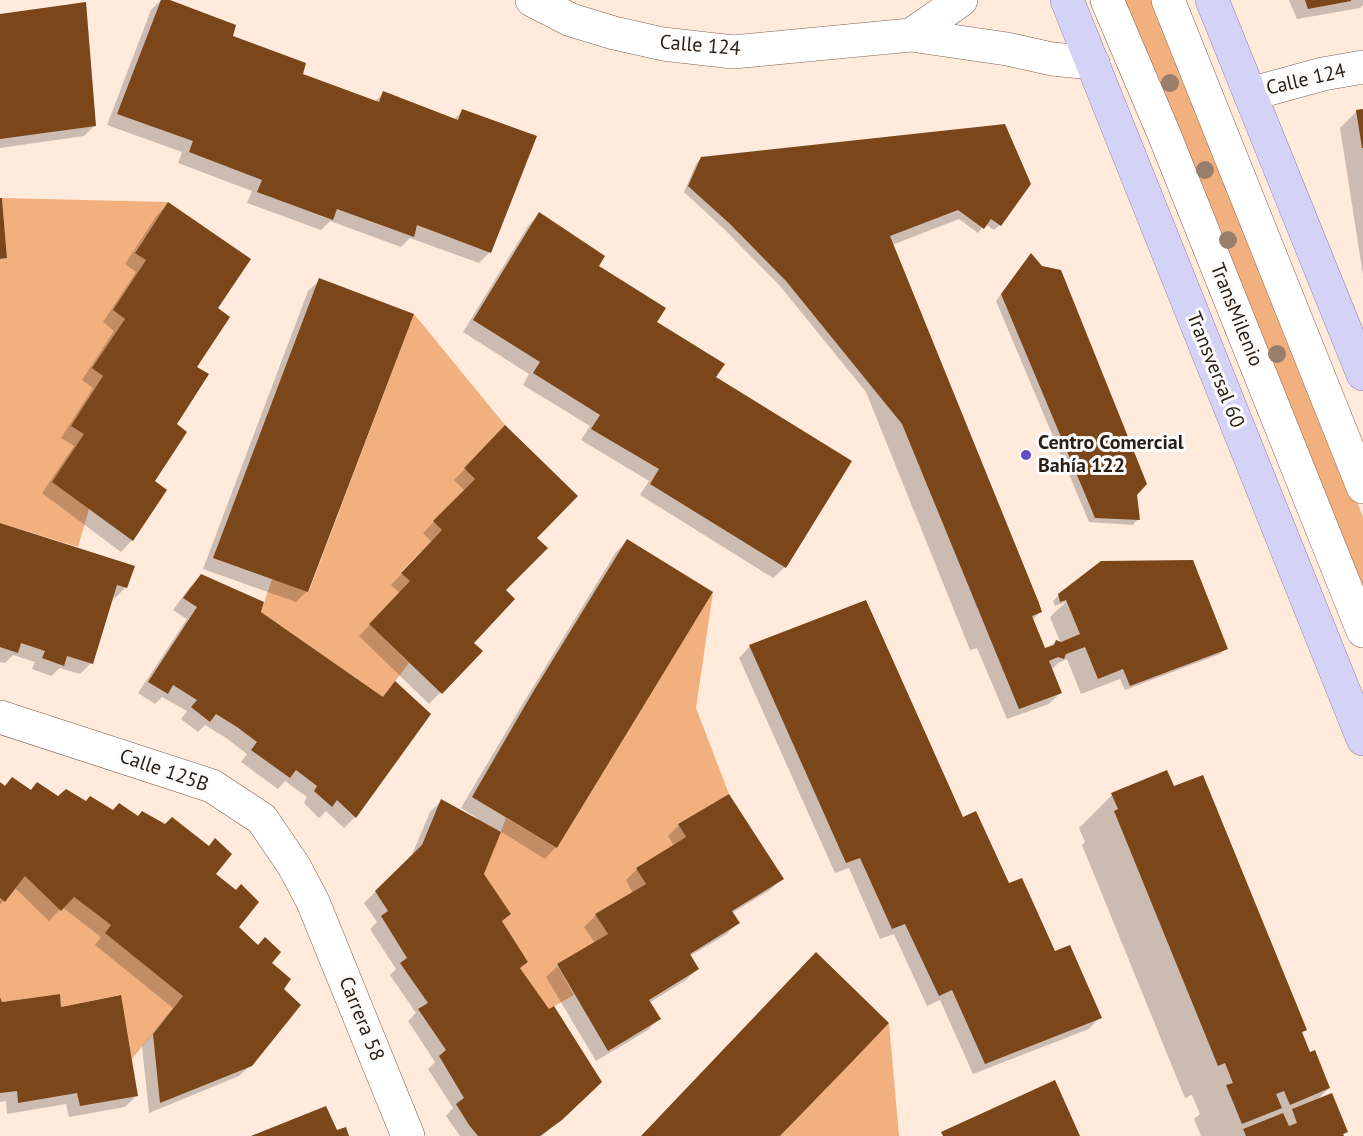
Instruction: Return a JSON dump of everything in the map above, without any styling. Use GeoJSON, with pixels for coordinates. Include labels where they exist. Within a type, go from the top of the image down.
{"type":"FeatureCollection","features":[{"type":"Feature","properties":{"kind":"main road","name":"Transversal 60"},"geometry":{"type":"LineString","coordinates":[[1067,0],[1363,739]]}},
{"type":"Feature","properties":{"kind":"main road"},"geometry":{"type":"LineString","coordinates":[[1212,0],[1363,374]]}},
{"type":"Feature","properties":{"kind":"street","name":"Calle 124"},"geometry":{"type":"LineString","coordinates":[[532,0],[571,20],[614,33],[663,44],[733,52],[911,35],[1007,49],[1052,59],[1093,63]]}},
{"type":"Feature","properties":{"kind":"street","name":"Calle 124"},"geometry":{"type":"LineString","coordinates":[[911,35],[961,0]]}},
{"type":"Feature","properties":{"kind":"street","name":"TransMilenio"},"geometry":{"type":"LineString","coordinates":[[1107,0],[1164,134],[1363,631]]}},
{"type":"Feature","properties":{"kind":"street"},"geometry":{"type":"LineString","coordinates":[[1168,0],[1363,487]]}},
{"type":"Feature","properties":{"kind":"street","name":"Calle 124"},"geometry":{"type":"LineString","coordinates":[[1250,94],[1323,74],[1363,67]]}},
{"type":"Feature","properties":{"kind":"street","name":"Calle 125B"},"geometry":{"type":"LineString","coordinates":[[0,717],[212,786],[262,819],[294,866],[313,902]]}},
{"type":"Feature","properties":{"kind":"street","name":"Carrera 58"},"geometry":{"type":"LineString","coordinates":[[313,902],[408,1136]]}},
{"type":"Feature","properties":{"kind":"shaded area"},"geometry":{"type":"Polygon","coordinates":[[[1119,0],[1156,0],[1363,517],[1363,600],[1119,0]]]}},
{"type":"Feature","properties":{"kind":"shaded area"},"geometry":{"type":"Polygon","coordinates":[[[2,198],[168,202],[135,252],[146,260],[114,310],[125,319],[93,368],[103,376],[84,434],[53,481],[89,509],[78,547],[0,523],[0,259],[7,258],[2,198]]]}},
{"type":"Feature","properties":{"kind":"shaded area"},"geometry":{"type":"Polygon","coordinates":[[[414,314],[505,425],[464,468],[475,479],[434,521],[442,530],[401,572],[410,581],[369,624],[409,663],[383,697],[261,612],[272,579],[309,591],[414,314]]]}},
{"type":"Feature","properties":{"kind":"shaded area"},"geometry":{"type":"Polygon","coordinates":[[[713,592],[696,708],[729,794],[678,824],[686,837],[636,868],[646,884],[595,914],[608,934],[557,965],[574,995],[549,1009],[520,968],[528,962],[502,921],[511,914],[484,874],[506,818],[557,848],[713,592]]]}},
{"type":"Feature","properties":{"kind":"shaded area"},"geometry":{"type":"Polygon","coordinates":[[[25,876],[74,897],[111,925],[106,933],[183,996],[132,1059],[120,995],[61,1007],[60,994],[2,1002],[0,997],[0,898],[5,902],[25,876]]]}},
{"type":"Feature","properties":{"kind":"shaded area"},"geometry":{"type":"Polygon","coordinates":[[[889,1023],[899,1136],[780,1136],[848,1066],[889,1023]]]}},
{"type":"Feature","properties":{"kind":"building"},"geometry":{"type":"Polygon","coordinates":[[[161,0],[170,0],[236,25],[233,36],[306,63],[303,74],[379,102],[383,91],[458,120],[462,109],[537,136],[491,253],[417,225],[414,237],[337,209],[333,220],[257,192],[262,180],[189,152],[193,141],[117,114],[161,0]]]}},
{"type":"Feature","properties":{"kind":"building"},"geometry":{"type":"Polygon","coordinates":[[[1305,0],[1351,0],[1351,1],[1308,9],[1305,0]]]}},
{"type":"Feature","properties":{"kind":"building"},"geometry":{"type":"Polygon","coordinates":[[[86,2],[96,126],[0,139],[0,14],[86,2]]]}},
{"type":"Feature","properties":{"kind":"building"},"geometry":{"type":"Polygon","coordinates":[[[1363,109],[1363,148],[1362,148],[1356,110],[1363,109]]]}},
{"type":"Feature","properties":{"kind":"building"},"geometry":{"type":"Polygon","coordinates":[[[1005,124],[1031,184],[1001,226],[991,219],[984,229],[958,210],[890,236],[1039,603],[1042,612],[1032,616],[1045,648],[1054,645],[1056,640],[1061,642],[1080,634],[1066,600],[1060,602],[1058,594],[1101,561],[1193,560],[1228,649],[1130,686],[1123,669],[1098,679],[1085,647],[1066,654],[1064,659],[1058,657],[1049,661],[1062,693],[1019,709],[902,424],[786,281],[729,223],[688,186],[701,157],[1005,124]]]}},
{"type":"Feature","properties":{"kind":"building"},"geometry":{"type":"Polygon","coordinates":[[[0,198],[2,198],[7,258],[0,259],[0,198]]]}},
{"type":"Feature","properties":{"kind":"building"},"geometry":{"type":"Polygon","coordinates":[[[168,202],[251,259],[218,308],[230,317],[197,367],[209,374],[177,424],[187,432],[155,481],[167,490],[133,541],[52,482],[84,434],[71,426],[103,376],[92,368],[125,319],[113,310],[146,260],[135,253],[168,202]]]}},
{"type":"Feature","properties":{"kind":"building"},"geometry":{"type":"Polygon","coordinates":[[[539,212],[605,256],[599,266],[666,308],[657,322],[725,364],[716,377],[852,461],[786,568],[650,484],[659,469],[591,429],[600,415],[533,373],[540,362],[473,320],[539,212]]]}},
{"type":"Feature","properties":{"kind":"building"},"geometry":{"type":"Polygon","coordinates":[[[1031,253],[1042,266],[1061,270],[1147,484],[1137,495],[1140,520],[1095,518],[1001,294],[1031,253]]]}},
{"type":"Feature","properties":{"kind":"building"},"geometry":{"type":"Polygon","coordinates":[[[319,278],[414,314],[308,592],[213,558],[319,278]]]}},
{"type":"Feature","properties":{"kind":"building"},"geometry":{"type":"Polygon","coordinates":[[[505,425],[578,496],[537,538],[548,548],[506,590],[515,599],[474,643],[483,651],[442,694],[369,624],[410,581],[401,573],[442,530],[433,521],[475,479],[464,468],[505,425]]]}},
{"type":"Feature","properties":{"kind":"building"},"geometry":{"type":"Polygon","coordinates":[[[0,523],[135,566],[127,588],[117,585],[93,664],[67,656],[64,666],[42,658],[45,651],[21,643],[18,653],[0,647],[0,523]]]}},
{"type":"Feature","properties":{"kind":"building"},"geometry":{"type":"Polygon","coordinates":[[[627,539],[713,592],[557,848],[472,797],[627,539]]]}},
{"type":"Feature","properties":{"kind":"building"},"geometry":{"type":"Polygon","coordinates":[[[201,574],[264,602],[261,612],[383,697],[395,681],[431,714],[356,818],[337,800],[332,807],[314,791],[317,786],[296,770],[290,778],[251,750],[257,742],[237,727],[216,714],[210,722],[191,707],[197,700],[173,685],[168,694],[148,682],[197,607],[183,598],[201,574]]]}},
{"type":"Feature","properties":{"kind":"building"},"geometry":{"type":"Polygon","coordinates":[[[866,600],[963,817],[976,811],[1009,883],[1022,878],[1055,951],[1070,945],[1102,1018],[985,1064],[952,990],[939,996],[905,924],[892,929],[860,858],[846,863],[749,645],[866,600]]]}},
{"type":"Feature","properties":{"kind":"building"},"geometry":{"type":"Polygon","coordinates":[[[1167,770],[1174,786],[1203,775],[1307,1030],[1302,1032],[1310,1052],[1315,1050],[1330,1088],[1290,1105],[1284,1091],[1276,1094],[1282,1108],[1242,1124],[1226,1085],[1233,1083],[1225,1063],[1218,1066],[1114,811],[1118,809],[1111,793],[1167,770]]]}},
{"type":"Feature","properties":{"kind":"building"},"geometry":{"type":"Polygon","coordinates":[[[12,777],[31,790],[37,782],[58,796],[66,789],[86,801],[90,796],[113,810],[119,803],[138,816],[142,811],[165,824],[172,817],[209,846],[215,838],[232,854],[216,874],[236,890],[241,884],[259,902],[239,927],[258,945],[265,937],[281,952],[272,963],[291,979],[284,989],[301,1005],[252,1066],[160,1103],[153,1034],[183,996],[105,933],[111,925],[74,897],[61,911],[25,876],[5,902],[0,898],[0,782],[5,786],[12,777]]]}},
{"type":"Feature","properties":{"kind":"building"},"geometry":{"type":"Polygon","coordinates":[[[729,794],[784,879],[732,911],[740,923],[690,954],[699,969],[649,1000],[661,1019],[608,1051],[557,964],[608,934],[595,914],[646,884],[636,868],[686,837],[678,824],[729,794]]]}},
{"type":"Feature","properties":{"kind":"building"},"geometry":{"type":"Polygon","coordinates":[[[441,799],[501,832],[484,874],[511,914],[502,921],[528,962],[520,968],[549,1009],[554,1006],[602,1082],[562,1120],[540,1136],[478,1136],[469,1125],[456,1104],[464,1098],[439,1056],[446,1050],[418,1009],[428,1003],[400,963],[407,958],[381,916],[388,911],[375,891],[422,845],[441,799]]]}},
{"type":"Feature","properties":{"kind":"building"},"geometry":{"type":"Polygon","coordinates":[[[816,952],[889,1023],[780,1136],[641,1136],[816,952]]]}},
{"type":"Feature","properties":{"kind":"building"},"geometry":{"type":"Polygon","coordinates":[[[60,994],[61,1007],[121,995],[138,1096],[80,1106],[77,1093],[18,1103],[17,1091],[0,1093],[0,997],[2,1002],[60,994]]]}},
{"type":"Feature","properties":{"kind":"building"},"geometry":{"type":"Polygon","coordinates":[[[1055,1080],[1080,1136],[943,1136],[941,1132],[1055,1080]]]}},
{"type":"Feature","properties":{"kind":"building"},"geometry":{"type":"Polygon","coordinates":[[[1332,1093],[1348,1132],[1343,1134],[1344,1136],[1246,1136],[1243,1129],[1283,1113],[1289,1126],[1297,1123],[1292,1109],[1332,1093]]]}},
{"type":"Feature","properties":{"kind":"building"},"geometry":{"type":"Polygon","coordinates":[[[326,1106],[337,1130],[346,1127],[349,1136],[251,1136],[326,1106]]]}},
{"type":"Feature","properties":{"kind":"place","name":"Centro Comercial Bahía 122"},"geometry":{"type":"Point","coordinates":[1026,455]}}]}
